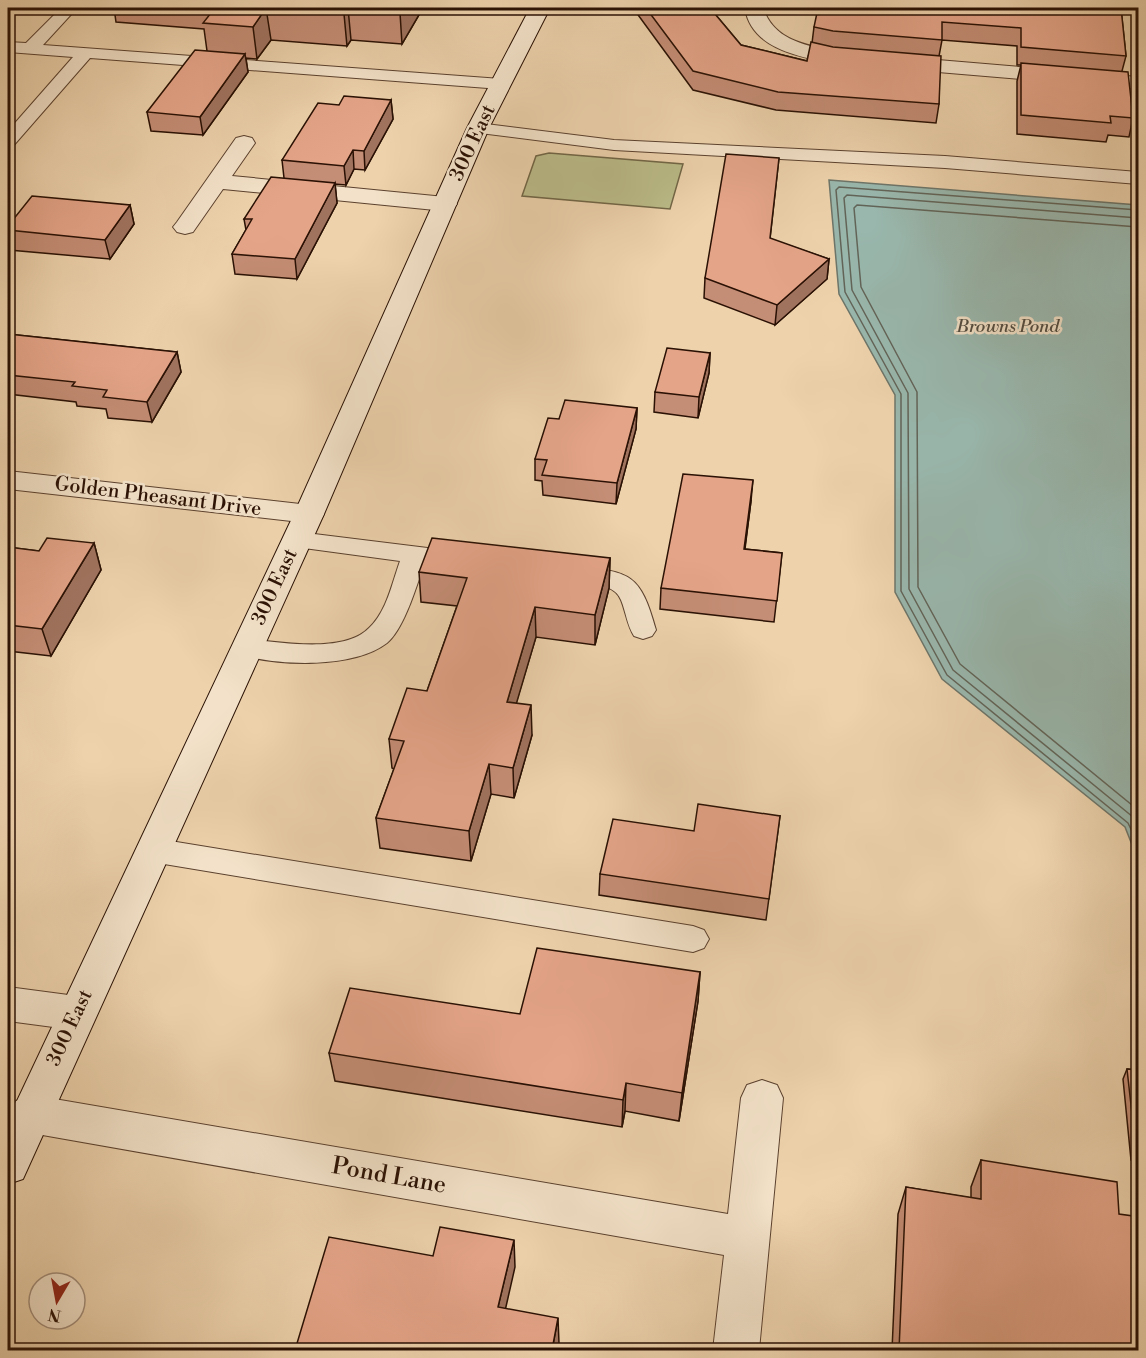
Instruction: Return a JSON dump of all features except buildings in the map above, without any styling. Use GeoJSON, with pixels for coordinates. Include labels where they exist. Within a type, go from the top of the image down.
{"type":"FeatureCollection","features":[{"type":"Feature","properties":{"kind":"street","name":"300 East"},"geometry":{"type":"LineString","coordinates":[[8,1165],[76,1013],[303,527],[478,128],[540,8]]}},
{"type":"Feature","properties":{"kind":"street"},"geometry":{"type":"LineString","coordinates":[[754,8],[759,25],[779,40],[794,48],[831,57],[1138,83]]}},
{"type":"Feature","properties":{"kind":"street"},"geometry":{"type":"LineString","coordinates":[[185,227],[219,182],[244,143]]}},
{"type":"Feature","properties":{"kind":"street"},"geometry":{"type":"LineString","coordinates":[[219,182],[445,204]]}},
{"type":"Feature","properties":{"kind":"street","name":"Golden Pheasant Drive"},"geometry":{"type":"LineString","coordinates":[[8,480],[303,527]]}},
{"type":"Feature","properties":{"kind":"street"},"geometry":{"type":"LineString","coordinates":[[8,1004],[76,1013]]}},
{"type":"Feature","properties":{"kind":"street"},"geometry":{"type":"LineString","coordinates":[[736,1350],[762,1098]]}},
{"type":"Feature","properties":{"kind":"street","name":"Pond Lane"},"geometry":{"type":"LineString","coordinates":[[31,1114],[748,1238]]}},
{"type":"Feature","properties":{"kind":"lane"},"geometry":{"type":"LineString","coordinates":[[30,49],[69,8]]}},
{"type":"Feature","properties":{"kind":"lane"},"geometry":{"type":"LineString","coordinates":[[8,47],[501,84]]}},
{"type":"Feature","properties":{"kind":"lane"},"geometry":{"type":"LineString","coordinates":[[8,141],[86,53]]}},
{"type":"Feature","properties":{"kind":"lane"},"geometry":{"type":"LineString","coordinates":[[478,128],[614,145],[945,162],[1138,178]]}},
{"type":"Feature","properties":{"kind":"lane"},"geometry":{"type":"LineString","coordinates":[[303,527],[415,554],[482,562]]}},
{"type":"Feature","properties":{"kind":"lane"},"geometry":{"type":"LineString","coordinates":[[247,648],[319,655],[350,650],[378,636],[396,609],[415,554]]}},
{"type":"Feature","properties":{"kind":"lane"},"geometry":{"type":"LineString","coordinates":[[549,571],[619,579],[635,596],[643,630]]}},
{"type":"Feature","properties":{"kind":"lane"},"geometry":{"type":"LineString","coordinates":[[152,850],[693,939]]}},
{"type":"Feature","properties":{"kind":"green space"},"geometry":{"type":"Polygon","coordinates":[[[549,153],[683,164],[670,209],[522,196],[536,156],[549,153]]]}},
{"type":"Feature","properties":{"kind":"water","name":"Browns Pond"},"geometry":{"type":"Polygon","coordinates":[[[829,180],[1138,205],[1138,860],[1125,827],[942,679],[895,592],[895,395],[839,294],[829,180]]]}}]}
